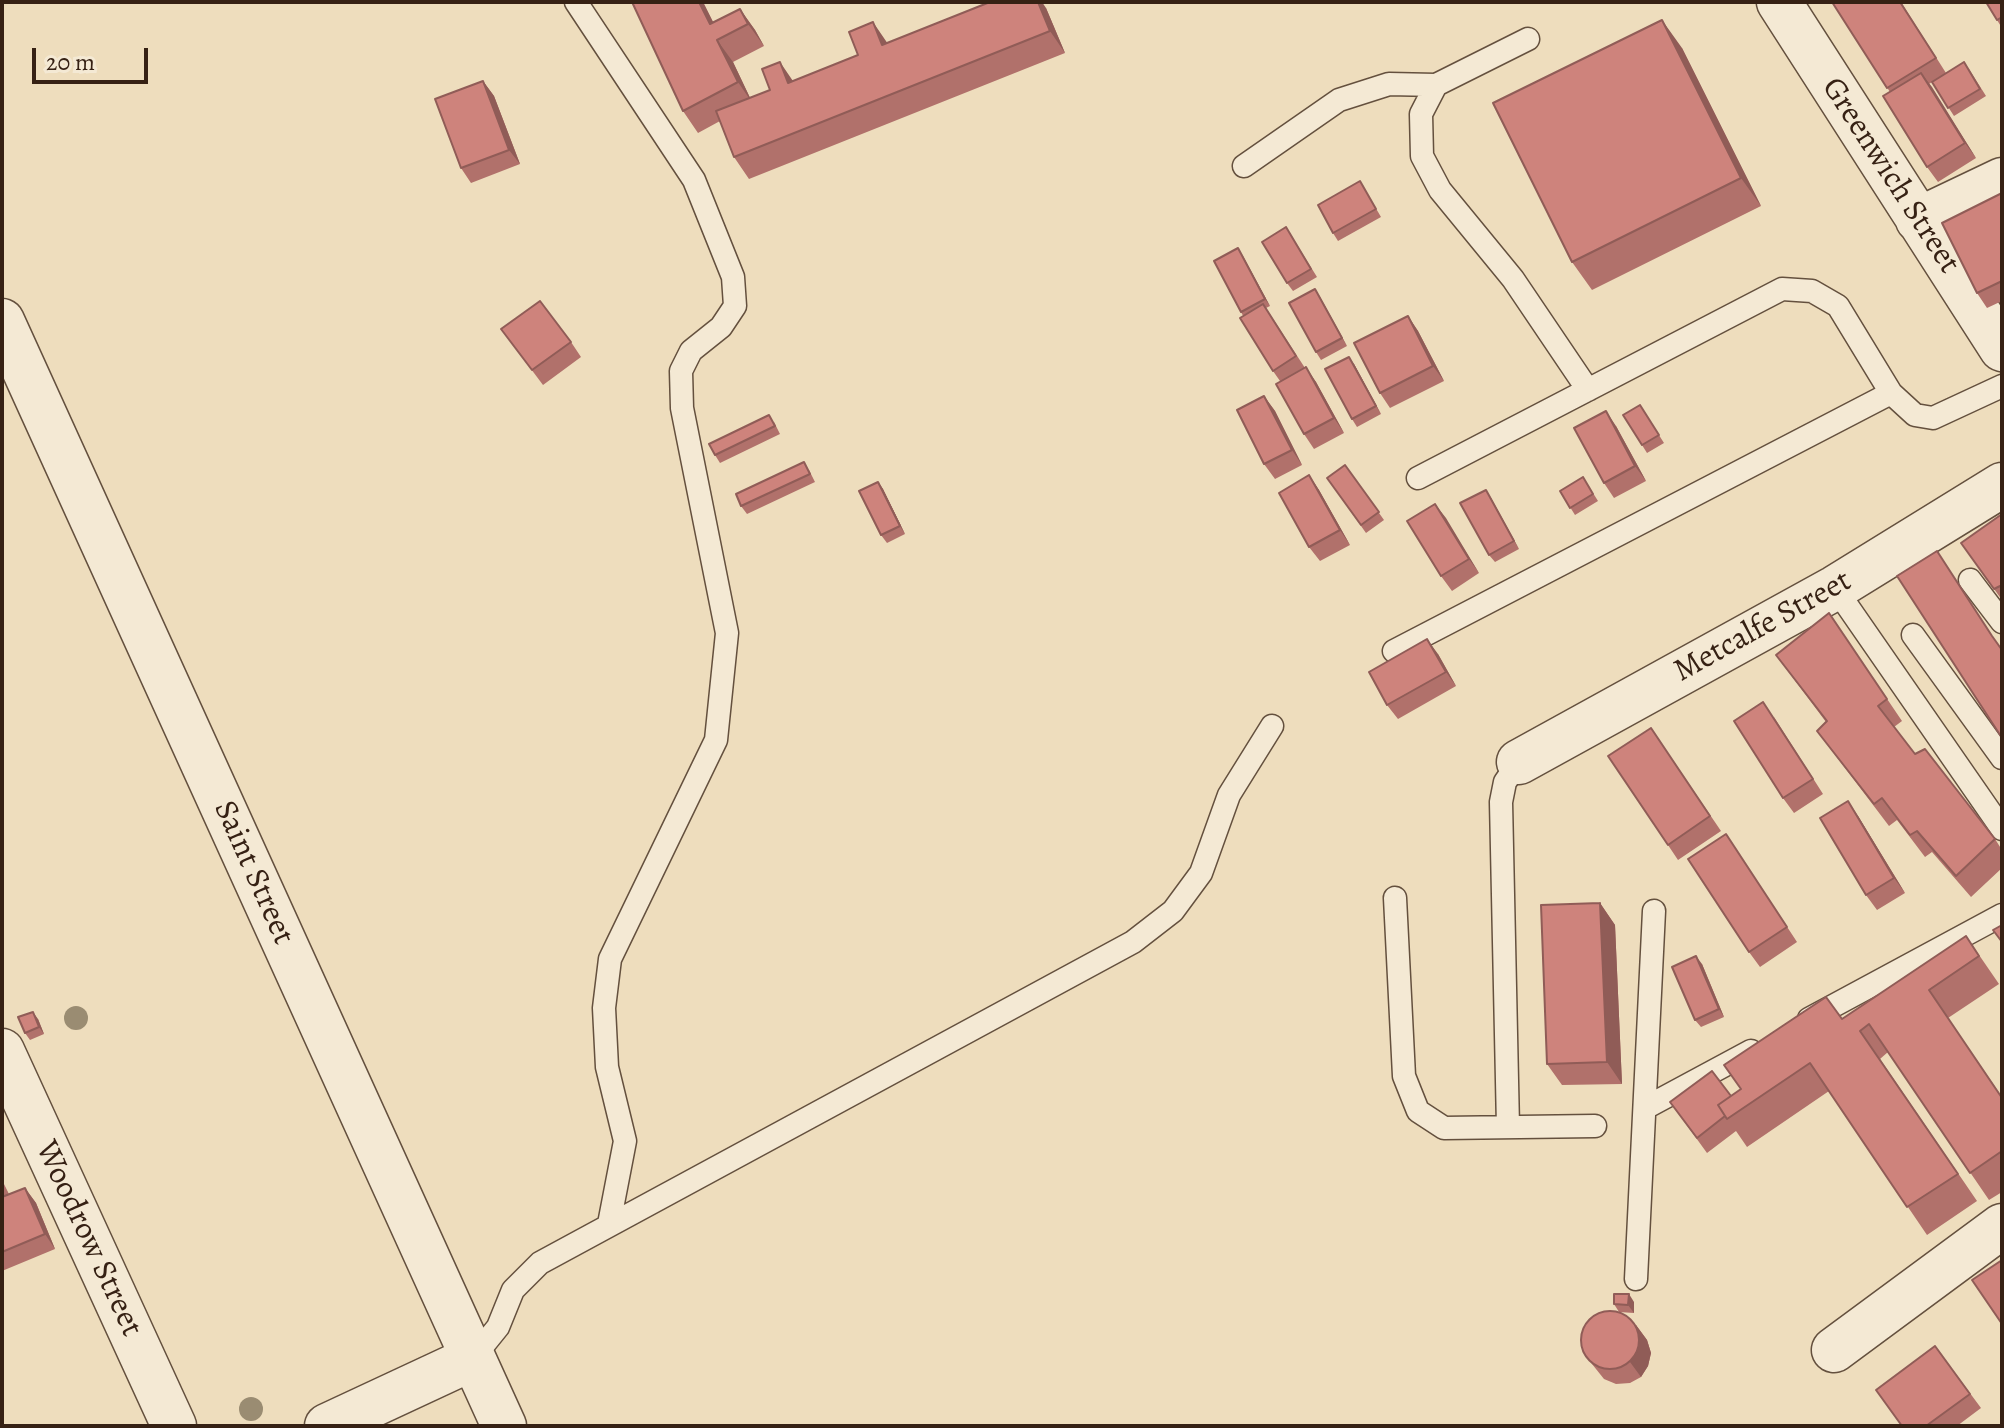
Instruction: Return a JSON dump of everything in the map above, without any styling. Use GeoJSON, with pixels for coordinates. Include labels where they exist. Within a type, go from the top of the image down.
{"type":"FeatureCollection","features":[{"type":"Feature","properties":{"kind":"street","name":"Greenwich Street"},"geometry":{"type":"LineString","coordinates":[[1779,2],[2002,349]]}},
{"type":"Feature","properties":{"kind":"street"},"geometry":{"type":"LineString","coordinates":[[1918,220],[2002,180]]}},
{"type":"Feature","properties":{"kind":"street","name":"Saint Street"},"geometry":{"type":"LineString","coordinates":[[2,321],[504,1426]]}},
{"type":"Feature","properties":{"kind":"street","name":"Metcalfe Street"},"geometry":{"type":"LineString","coordinates":[[1519,762],[1835,588],[2002,485]]}},
{"type":"Feature","properties":{"kind":"street","name":"Woodrow Street"},"geometry":{"type":"LineString","coordinates":[[2,1051],[174,1426]]}},
{"type":"Feature","properties":{"kind":"street"},"geometry":{"type":"LineString","coordinates":[[1834,1350],[2002,1226]]}},
{"type":"Feature","properties":{"kind":"street"},"geometry":{"type":"LineString","coordinates":[[327,1426],[473,1358]]}},
{"type":"Feature","properties":{"kind":"lane"},"geometry":{"type":"LineString","coordinates":[[576,2],[694,180],[733,277],[735,306],[721,327],[691,351],[681,371],[682,408],[727,633],[716,740],[610,959],[604,1008],[607,1067],[625,1141],[609,1224]]}},
{"type":"Feature","properties":{"kind":"lane"},"geometry":{"type":"LineString","coordinates":[[1244,166],[1339,100],[1389,84],[1436,85],[1528,39]]}},
{"type":"Feature","properties":{"kind":"lane"},"geometry":{"type":"LineString","coordinates":[[1436,85],[1421,114],[1422,156],[1440,190],[1513,279],[1588,390]]}},
{"type":"Feature","properties":{"kind":"lane"},"geometry":{"type":"LineString","coordinates":[[1418,478],[1782,289],[1812,291],[1838,306],[1891,393],[1915,415],[1933,418],[2002,386]]}},
{"type":"Feature","properties":{"kind":"lane"},"geometry":{"type":"LineString","coordinates":[[1394,651],[1891,393]]}},
{"type":"Feature","properties":{"kind":"lane"},"geometry":{"type":"LineString","coordinates":[[1970,580],[2002,622]]}},
{"type":"Feature","properties":{"kind":"lane"},"geometry":{"type":"LineString","coordinates":[[1835,588],[2002,829]]}},
{"type":"Feature","properties":{"kind":"lane"},"geometry":{"type":"LineString","coordinates":[[1913,635],[2002,758]]}},
{"type":"Feature","properties":{"kind":"lane"},"geometry":{"type":"LineString","coordinates":[[473,1358],[498,1327],[513,1290],[540,1263],[1133,942],[1173,911],[1201,873],[1229,795],[1272,726]]}},
{"type":"Feature","properties":{"kind":"lane"},"geometry":{"type":"LineString","coordinates":[[1508,1127],[1501,802],[1505,782],[1519,762]]}},
{"type":"Feature","properties":{"kind":"lane"},"geometry":{"type":"LineString","coordinates":[[1395,898],[1404,1076],[1418,1111],[1444,1128],[1595,1126]]}},
{"type":"Feature","properties":{"kind":"lane"},"geometry":{"type":"LineString","coordinates":[[1636,1279],[1654,911]]}},
{"type":"Feature","properties":{"kind":"lane"},"geometry":{"type":"LineString","coordinates":[[1645,1108],[2002,915]]}},
{"type":"Feature","properties":{"kind":"building"},"geometry":{"type":"Polygon","coordinates":[[[632,2],[699,2],[710,24],[740,9],[748,24],[717,40],[738,82],[683,111],[632,2]]]}},
{"type":"Feature","properties":{"kind":"building"},"geometry":{"type":"Polygon","coordinates":[[[990,2],[1038,2],[1050,31],[734,157],[716,111],[770,90],[762,69],[780,62],[788,83],[858,55],[849,32],[873,22],[882,45],[990,2]]]}},
{"type":"Feature","properties":{"kind":"building"},"geometry":{"type":"Polygon","coordinates":[[[1832,2],[1900,2],[1936,58],[1887,88],[1832,2]]]}},
{"type":"Feature","properties":{"kind":"building"},"geometry":{"type":"Polygon","coordinates":[[[1986,2],[2002,2],[2002,17],[1997,20],[1986,2]]]}},
{"type":"Feature","properties":{"kind":"building"},"geometry":{"type":"Polygon","coordinates":[[[1662,20],[1741,178],[1572,262],[1493,103],[1662,20]]]}},
{"type":"Feature","properties":{"kind":"building"},"geometry":{"type":"Polygon","coordinates":[[[1964,62],[1980,89],[1948,108],[1932,82],[1964,62]]]}},
{"type":"Feature","properties":{"kind":"building"},"geometry":{"type":"Polygon","coordinates":[[[1921,73],[1965,143],[1927,167],[1883,96],[1921,73]]]}},
{"type":"Feature","properties":{"kind":"building"},"geometry":{"type":"Polygon","coordinates":[[[483,81],[509,150],[461,168],[435,99],[483,81]]]}},
{"type":"Feature","properties":{"kind":"building"},"geometry":{"type":"Polygon","coordinates":[[[1360,181],[1376,209],[1333,233],[1318,205],[1360,181]]]}},
{"type":"Feature","properties":{"kind":"building"},"geometry":{"type":"Polygon","coordinates":[[[2002,193],[2002,281],[1977,293],[1942,223],[2002,193]]]}},
{"type":"Feature","properties":{"kind":"building"},"geometry":{"type":"Polygon","coordinates":[[[1286,227],[1311,269],[1287,283],[1262,242],[1286,227]]]}},
{"type":"Feature","properties":{"kind":"building"},"geometry":{"type":"Polygon","coordinates":[[[1238,248],[1265,299],[1241,312],[1214,261],[1238,248]]]}},
{"type":"Feature","properties":{"kind":"building"},"geometry":{"type":"Polygon","coordinates":[[[1315,289],[1342,338],[1316,352],[1289,303],[1315,289]]]}},
{"type":"Feature","properties":{"kind":"building"},"geometry":{"type":"Polygon","coordinates":[[[540,301],[571,342],[532,370],[501,329],[540,301]]]}},
{"type":"Feature","properties":{"kind":"building"},"geometry":{"type":"Polygon","coordinates":[[[1263,304],[1296,356],[1273,371],[1240,318],[1263,304]]]}},
{"type":"Feature","properties":{"kind":"building"},"geometry":{"type":"Polygon","coordinates":[[[1408,316],[1433,366],[1380,393],[1354,343],[1408,316]]]}},
{"type":"Feature","properties":{"kind":"building"},"geometry":{"type":"Polygon","coordinates":[[[1349,357],[1376,406],[1352,419],[1325,369],[1349,357]]]}},
{"type":"Feature","properties":{"kind":"building"},"geometry":{"type":"Polygon","coordinates":[[[1306,367],[1334,418],[1304,434],[1276,384],[1306,367]]]}},
{"type":"Feature","properties":{"kind":"building"},"geometry":{"type":"Polygon","coordinates":[[[1264,396],[1292,450],[1264,464],[1237,410],[1264,396]]]}},
{"type":"Feature","properties":{"kind":"building"},"geometry":{"type":"Polygon","coordinates":[[[1640,405],[1659,435],[1642,445],[1623,415],[1640,405]]]}},
{"type":"Feature","properties":{"kind":"building"},"geometry":{"type":"Polygon","coordinates":[[[1606,411],[1635,466],[1604,483],[1574,428],[1606,411]]]}},
{"type":"Feature","properties":{"kind":"building"},"geometry":{"type":"Polygon","coordinates":[[[769,415],[775,426],[715,455],[709,444],[769,415]]]}},
{"type":"Feature","properties":{"kind":"building"},"geometry":{"type":"Polygon","coordinates":[[[804,462],[810,474],[741,506],[736,494],[804,462]]]}},
{"type":"Feature","properties":{"kind":"building"},"geometry":{"type":"Polygon","coordinates":[[[1345,465],[1379,512],[1361,525],[1327,478],[1345,465]]]}},
{"type":"Feature","properties":{"kind":"building"},"geometry":{"type":"Polygon","coordinates":[[[1309,475],[1340,530],[1309,547],[1279,493],[1309,475]]]}},
{"type":"Feature","properties":{"kind":"building"},"geometry":{"type":"Polygon","coordinates":[[[1583,477],[1593,494],[1570,508],[1560,491],[1583,477]]]}},
{"type":"Feature","properties":{"kind":"building"},"geometry":{"type":"Polygon","coordinates":[[[878,482],[900,526],[881,535],[859,491],[878,482]]]}},
{"type":"Feature","properties":{"kind":"building"},"geometry":{"type":"Polygon","coordinates":[[[1486,490],[1514,541],[1489,555],[1460,503],[1486,490]]]}},
{"type":"Feature","properties":{"kind":"building"},"geometry":{"type":"Polygon","coordinates":[[[1435,504],[1469,559],[1441,576],[1407,521],[1435,504]]]}},
{"type":"Feature","properties":{"kind":"building"},"geometry":{"type":"Polygon","coordinates":[[[2002,514],[2002,589],[2000,586],[1994,589],[1961,543],[2002,514]]]}},
{"type":"Feature","properties":{"kind":"building"},"geometry":{"type":"Polygon","coordinates":[[[1937,551],[2002,650],[2002,738],[1897,576],[1937,551]]]}},
{"type":"Feature","properties":{"kind":"building"},"geometry":{"type":"Polygon","coordinates":[[[1829,613],[1887,699],[1878,706],[1915,754],[1925,749],[1995,839],[1956,876],[1917,831],[1910,835],[1882,798],[1874,804],[1817,731],[1827,721],[1776,655],[1829,613]]]}},
{"type":"Feature","properties":{"kind":"building"},"geometry":{"type":"Polygon","coordinates":[[[1427,639],[1446,672],[1387,705],[1369,672],[1427,639]]]}},
{"type":"Feature","properties":{"kind":"building"},"geometry":{"type":"Polygon","coordinates":[[[1763,702],[1813,779],[1783,798],[1734,721],[1763,702]]]}},
{"type":"Feature","properties":{"kind":"building"},"geometry":{"type":"Polygon","coordinates":[[[1651,728],[1710,816],[1668,845],[1608,756],[1651,728]]]}},
{"type":"Feature","properties":{"kind":"building"},"geometry":{"type":"Polygon","coordinates":[[[1848,801],[1894,878],[1866,895],[1820,818],[1848,801]]]}},
{"type":"Feature","properties":{"kind":"building"},"geometry":{"type":"Polygon","coordinates":[[[1726,834],[1787,927],[1749,952],[1688,859],[1726,834]]]}},
{"type":"Feature","properties":{"kind":"building"},"geometry":{"type":"Polygon","coordinates":[[[1600,903],[1607,1062],[1547,1064],[1541,905],[1600,903]]]}},
{"type":"Feature","properties":{"kind":"building"},"geometry":{"type":"Polygon","coordinates":[[[2002,925],[2002,942],[1993,930],[2002,925]]]}},
{"type":"Feature","properties":{"kind":"building"},"geometry":{"type":"Polygon","coordinates":[[[1966,936],[1979,956],[1929,990],[2002,1098],[2002,1151],[1970,1173],[1869,1024],[1860,1031],[1958,1174],[1907,1207],[1810,1063],[1727,1119],[1718,1105],[1741,1089],[1724,1065],[1826,997],[1842,1019],[1966,936]]]}},
{"type":"Feature","properties":{"kind":"building"},"geometry":{"type":"Polygon","coordinates":[[[1696,956],[1719,1009],[1695,1020],[1672,967],[1696,956]]]}},
{"type":"Feature","properties":{"kind":"building"},"geometry":{"type":"Polygon","coordinates":[[[33,1012],[39,1027],[25,1033],[18,1017],[33,1012]]]}},
{"type":"Feature","properties":{"kind":"building"},"geometry":{"type":"Polygon","coordinates":[[[1712,1071],[1731,1096],[1718,1105],[1725,1116],[1697,1138],[1670,1102],[1712,1071]]]}},
{"type":"Feature","properties":{"kind":"building"},"geometry":{"type":"Polygon","coordinates":[[[25,1188],[45,1234],[2,1252],[2,1197],[25,1188]]]}},
{"type":"Feature","properties":{"kind":"building"},"geometry":{"type":"Polygon","coordinates":[[[2002,1260],[2002,1324],[1972,1280],[2002,1260]]]}},
{"type":"Feature","properties":{"kind":"building"},"geometry":{"type":"Polygon","coordinates":[[[1614,1294],[1629,1294],[1628,1305],[1614,1304],[1614,1294]]]}},
{"type":"Feature","properties":{"kind":"building"},"geometry":{"type":"Polygon","coordinates":[[[1610,1311],[1631,1319],[1639,1340],[1631,1361],[1610,1369],[1589,1361],[1581,1340],[1589,1319],[1610,1311]]]}},
{"type":"Feature","properties":{"kind":"building"},"geometry":{"type":"Polygon","coordinates":[[[1935,1346],[1970,1394],[1926,1426],[1902,1426],[1876,1390],[1935,1346]]]}}]}
